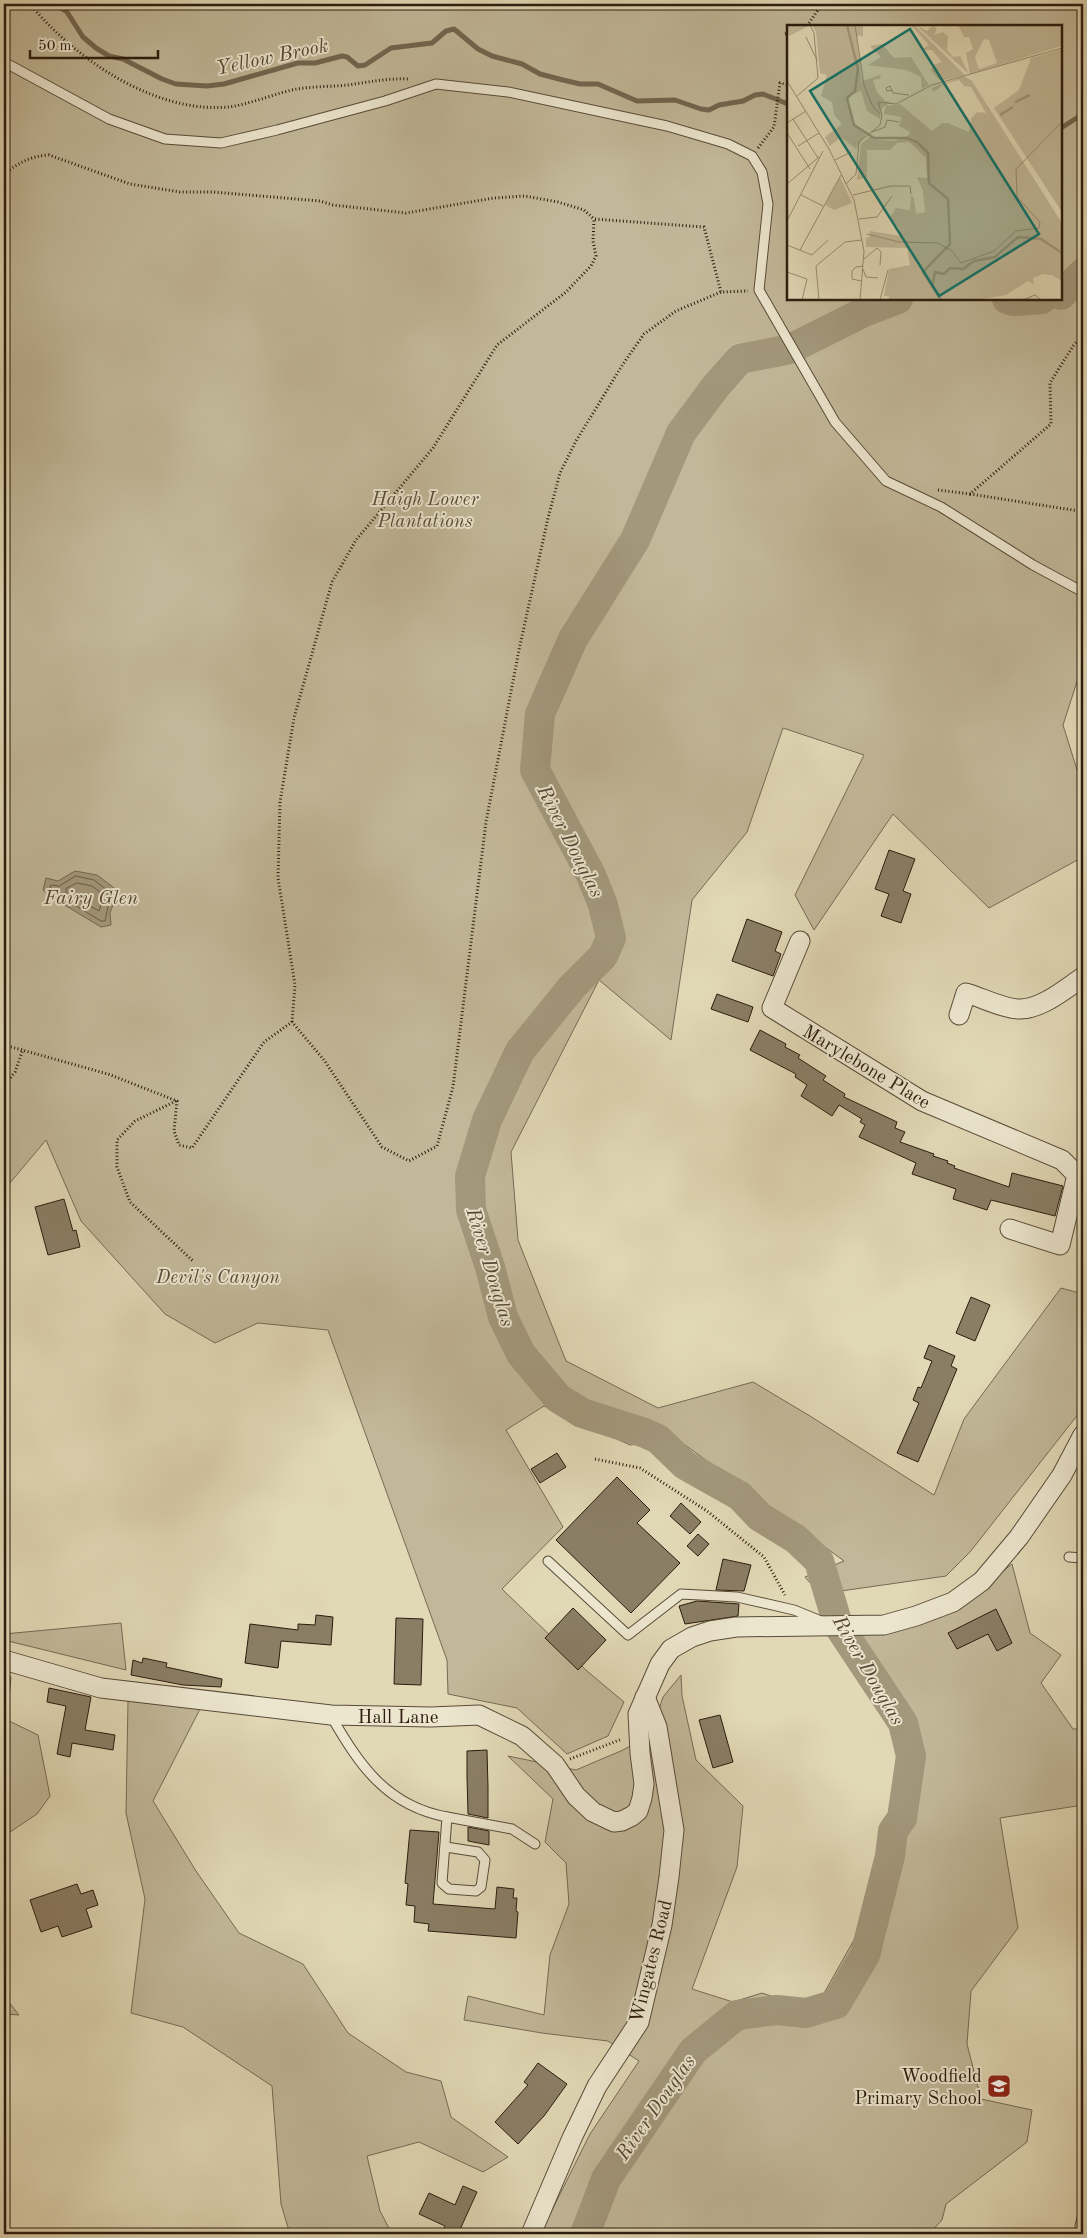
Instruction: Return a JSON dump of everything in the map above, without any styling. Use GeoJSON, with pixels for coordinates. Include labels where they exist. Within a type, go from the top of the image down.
{"type":"FeatureCollection","features":[{"type":"Feature","properties":{"kind":"street","name":"Marylebone Place"},"geometry":{"type":"LineString","coordinates":[[800,940],[772,1008],[922,1101],[1062,1160],[1080,1176]]}},
{"type":"Feature","properties":{"kind":"street"},"geometry":{"type":"LineString","coordinates":[[958,1015],[966,993],[1006,1006],[1027,1008],[1047,1000],[1083,977]]}},
{"type":"Feature","properties":{"kind":"street"},"geometry":{"type":"LineString","coordinates":[[1010,1230],[1060,1245],[1080,1176]]}},
{"type":"Feature","properties":{"kind":"street","name":"Hall Lane"},"geometry":{"type":"LineString","coordinates":[[4,1660],[101,1688],[331,1715],[431,1717],[479,1715],[522,1736],[555,1765],[576,1796],[593,1812],[614,1822],[622,1821],[632,1816],[638,1810],[642,1798],[644,1784],[638,1733],[638,1714],[660,1664],[671,1649],[692,1637],[710,1631],[736,1627],[884,1625],[916,1616],[953,1602],[982,1581],[1030,1522],[1062,1475],[1083,1436]]}},
{"type":"Feature","properties":{"kind":"street","name":"Wingates Road"},"geometry":{"type":"LineString","coordinates":[[531,2234],[572,2138],[597,2086],[639,2022],[662,1924],[674,1830],[657,1727],[645,1697]]}},
{"type":"Feature","properties":{"kind":"lane"},"geometry":{"type":"LineString","coordinates":[[4,62],[110,119],[165,139],[221,143],[376,104],[436,84],[508,92],[667,126],[719,141],[752,156],[762,172],[768,204],[759,290],[835,422],[886,481],[941,508],[1033,565],[1083,592]]}},
{"type":"Feature","properties":{"kind":"lane"},"geometry":{"type":"LineString","coordinates":[[1069,1557],[1083,1558]]}},
{"type":"Feature","properties":{"kind":"lane"},"geometry":{"type":"LineString","coordinates":[[548,1561],[628,1635],[681,1594],[737,1597],[794,1610],[841,1625]]}},
{"type":"Feature","properties":{"kind":"lane"},"geometry":{"type":"LineString","coordinates":[[331,1715],[349,1746],[387,1791],[405,1803],[432,1814],[512,1830],[535,1844]]}},
{"type":"Feature","properties":{"kind":"lane"},"geometry":{"type":"LineString","coordinates":[[446,1847],[478,1852],[484,1860],[481,1887],[476,1891],[450,1889],[442,1883],[447,1817]]}},
{"type":"Feature","properties":{"kind":"lane"},"geometry":{"type":"LineString","coordinates":[[1081,2234],[1080,2226],[1083,2214]]}},
{"type":"Feature","properties":{"kind":"path"},"geometry":{"type":"LineString","coordinates":[[30,4],[59,34],[105,71],[163,99],[202,108],[231,106],[293,90],[387,78],[426,80],[436,84]]}},
{"type":"Feature","properties":{"kind":"path"},"geometry":{"type":"LineString","coordinates":[[808,25],[822,4]]}},
{"type":"Feature","properties":{"kind":"path"},"geometry":{"type":"LineString","coordinates":[[752,156],[774,128],[780,84],[787,85]]}},
{"type":"Feature","properties":{"kind":"path"},"geometry":{"type":"LineString","coordinates":[[4,174],[21,161],[36,156],[49,155],[130,184],[180,192],[213,192],[320,201],[334,206],[406,213],[494,198],[525,196],[558,202],[584,210],[594,219],[704,227],[721,292]]}},
{"type":"Feature","properties":{"kind":"path"},"geometry":{"type":"LineString","coordinates":[[594,219],[593,241],[596,256],[591,266],[566,292],[498,345],[433,448],[356,540],[332,582],[294,718],[280,802],[278,878],[294,986],[292,1022],[324,1060],[382,1147],[410,1161],[437,1146],[453,1087],[486,822],[519,650],[548,518],[560,473],[576,441],[623,364],[644,334],[676,311],[721,292],[759,290]]}},
{"type":"Feature","properties":{"kind":"path"},"geometry":{"type":"LineString","coordinates":[[970,494],[1051,424],[1050,383],[1073,346],[1083,335]]}},
{"type":"Feature","properties":{"kind":"path"},"geometry":{"type":"LineString","coordinates":[[946,492],[1079,511],[1083,503]]}},
{"type":"Feature","properties":{"kind":"path"},"geometry":{"type":"LineString","coordinates":[[177,1101],[174,1131],[179,1145],[192,1148],[264,1042],[292,1022]]}},
{"type":"Feature","properties":{"kind":"path"},"geometry":{"type":"LineString","coordinates":[[4,1045],[108,1074],[177,1101]]}},
{"type":"Feature","properties":{"kind":"path"},"geometry":{"type":"LineString","coordinates":[[4,1086],[14,1072],[23,1049]]}},
{"type":"Feature","properties":{"kind":"path"},"geometry":{"type":"LineString","coordinates":[[177,1101],[135,1122],[117,1140],[117,1167],[130,1202],[194,1262]]}},
{"type":"Feature","properties":{"kind":"path"},"geometry":{"type":"LineString","coordinates":[[595,1459],[640,1468],[707,1511],[764,1557],[794,1610]]}},
{"type":"Feature","properties":{"kind":"path"},"geometry":{"type":"LineString","coordinates":[[555,1765],[638,1733]]}},
{"type":"Feature","properties":{"kind":"green space","name":"Haigh Lower Plantations"},"geometry":{"type":"Polygon","coordinates":[[[4,4],[1083,4],[1083,663],[1063,725],[1083,789],[1083,857],[989,908],[893,814],[814,930],[795,895],[864,755],[783,728],[747,832],[692,900],[671,1040],[599,980],[511,1152],[518,1240],[566,1361],[658,1408],[753,1382],[934,1495],[964,1419],[1061,1288],[1083,1294],[1083,1408],[970,1552],[946,1576],[820,1594],[805,1577],[844,1561],[677,1439],[630,1445],[544,1406],[506,1430],[563,1527],[502,1589],[587,1671],[624,1702],[608,1736],[567,1754],[517,1708],[448,1694],[447,1660],[328,1330],[258,1323],[215,1343],[165,1314],[81,1221],[46,1140],[4,1190],[4,4]]]}},
{"type":"Feature","properties":{"kind":"green space"},"geometry":{"type":"Polygon","coordinates":[[[1012,1564],[1030,1633],[1061,1655],[1041,1683],[1073,1729],[1083,1729],[1083,1805],[1000,1818],[1018,1928],[971,1991],[967,2044],[981,2099],[1032,2110],[1027,2142],[946,2204],[942,2220],[929,2234],[540,2234],[590,2134],[639,2061],[608,2041],[542,2033],[464,2020],[468,1996],[544,2015],[550,1955],[569,1904],[566,1863],[545,1842],[553,1799],[508,1756],[576,1770],[623,1750],[651,1734],[663,1697],[681,1675],[682,1696],[696,1760],[743,1806],[737,1867],[692,1989],[733,2002],[762,1993],[814,2011],[877,1899],[899,1760],[897,1744],[857,1630],[957,1607],[1012,1564]]]}},
{"type":"Feature","properties":{"kind":"green space"},"geometry":{"type":"Polygon","coordinates":[[[121,1623],[126,1670],[4,1640],[4,1634],[121,1623]]]}},
{"type":"Feature","properties":{"kind":"green space"},"geometry":{"type":"Polygon","coordinates":[[[4,1675],[11,1677],[7,1720],[38,1735],[50,1796],[37,1814],[4,1836],[4,1675]]]}},
{"type":"Feature","properties":{"kind":"green space"},"geometry":{"type":"Polygon","coordinates":[[[128,1701],[200,1709],[153,1801],[196,1871],[239,1933],[303,1964],[348,2033],[406,2072],[441,2081],[451,2117],[508,2157],[483,2172],[419,2142],[367,2156],[380,2211],[392,2234],[290,2234],[281,2204],[272,2086],[183,2027],[131,2013],[145,1899],[126,1813],[128,1701]]]}},
{"type":"Feature","properties":{"kind":"green space"},"geometry":{"type":"Polygon","coordinates":[[[4,1996],[19,2015],[4,2014],[4,1996]]]}},
{"type":"Feature","properties":{"kind":"water","name":"Fairy Glen"},"geometry":{"type":"Polygon","coordinates":[[[75,871],[97,875],[118,891],[110,913],[111,925],[101,927],[43,890],[46,878],[58,881],[75,871]]]}},
{"type":"Feature","properties":{"kind":"building"},"geometry":{"type":"Polygon","coordinates":[[[889,850],[915,859],[903,891],[911,894],[901,923],[881,916],[889,894],[875,889],[889,850]]]}},
{"type":"Feature","properties":{"kind":"building"},"geometry":{"type":"Polygon","coordinates":[[[747,919],[782,932],[775,951],[781,954],[773,976],[732,961],[747,919]]]}},
{"type":"Feature","properties":{"kind":"building"},"geometry":{"type":"Polygon","coordinates":[[[717,994],[753,1007],[748,1022],[711,1009],[717,994]]]}},
{"type":"Feature","properties":{"kind":"building"},"geometry":{"type":"Polygon","coordinates":[[[760,1030],[786,1044],[785,1047],[800,1055],[798,1058],[826,1076],[823,1080],[845,1094],[844,1097],[897,1122],[895,1128],[905,1132],[900,1142],[934,1154],[933,1156],[948,1161],[947,1163],[955,1166],[954,1168],[1009,1187],[1012,1173],[1063,1186],[1055,1216],[991,1200],[987,1210],[953,1199],[956,1189],[912,1174],[916,1163],[859,1137],[865,1125],[860,1122],[862,1119],[839,1105],[832,1116],[801,1096],[807,1085],[795,1077],[796,1074],[750,1050],[760,1030]]]}},
{"type":"Feature","properties":{"kind":"building"},"geometry":{"type":"Polygon","coordinates":[[[64,1199],[73,1231],[76,1230],[80,1247],[48,1255],[35,1207],[64,1199]]]}},
{"type":"Feature","properties":{"kind":"building"},"geometry":{"type":"Polygon","coordinates":[[[971,1297],[990,1305],[975,1341],[956,1333],[971,1297]]]}},
{"type":"Feature","properties":{"kind":"building"},"geometry":{"type":"Polygon","coordinates":[[[929,1345],[955,1356],[951,1366],[957,1369],[918,1462],[897,1453],[919,1403],[913,1400],[918,1387],[921,1388],[932,1361],[924,1358],[929,1345]]]}},
{"type":"Feature","properties":{"kind":"building"},"geometry":{"type":"Polygon","coordinates":[[[557,1453],[566,1467],[540,1483],[531,1469],[557,1453]]]}},
{"type":"Feature","properties":{"kind":"building"},"geometry":{"type":"Polygon","coordinates":[[[617,1477],[650,1510],[637,1523],[680,1563],[631,1613],[556,1540],[617,1477]]]}},
{"type":"Feature","properties":{"kind":"building"},"geometry":{"type":"Polygon","coordinates":[[[681,1503],[701,1522],[690,1534],[670,1516],[681,1503]]]}},
{"type":"Feature","properties":{"kind":"building"},"geometry":{"type":"Polygon","coordinates":[[[698,1534],[709,1544],[698,1556],[687,1546],[698,1534]]]}},
{"type":"Feature","properties":{"kind":"building"},"geometry":{"type":"Polygon","coordinates":[[[723,1559],[751,1565],[744,1591],[716,1590],[723,1559]]]}},
{"type":"Feature","properties":{"kind":"building"},"geometry":{"type":"Polygon","coordinates":[[[697,1601],[739,1604],[738,1616],[685,1624],[679,1606],[697,1601]]]}},
{"type":"Feature","properties":{"kind":"building"},"geometry":{"type":"Polygon","coordinates":[[[573,1608],[606,1640],[578,1670],[545,1638],[573,1608]]]}},
{"type":"Feature","properties":{"kind":"building"},"geometry":{"type":"Polygon","coordinates":[[[996,1609],[1012,1643],[997,1651],[988,1634],[957,1649],[948,1633],[996,1609]]]}},
{"type":"Feature","properties":{"kind":"building"},"geometry":{"type":"Polygon","coordinates":[[[316,1615],[333,1617],[331,1645],[281,1641],[278,1668],[245,1663],[250,1624],[298,1630],[298,1624],[315,1625],[316,1615]]]}},
{"type":"Feature","properties":{"kind":"building"},"geometry":{"type":"Polygon","coordinates":[[[396,1618],[423,1619],[421,1685],[394,1684],[396,1618]]]}},
{"type":"Feature","properties":{"kind":"building"},"geometry":{"type":"Polygon","coordinates":[[[143,1658],[167,1663],[166,1667],[222,1679],[221,1687],[183,1685],[131,1675],[133,1660],[142,1663],[143,1658]]]}},
{"type":"Feature","properties":{"kind":"building"},"geometry":{"type":"Polygon","coordinates":[[[49,1688],[91,1697],[85,1730],[115,1735],[113,1750],[72,1743],[70,1757],[57,1754],[66,1706],[47,1702],[49,1688]]]}},
{"type":"Feature","properties":{"kind":"building"},"geometry":{"type":"Polygon","coordinates":[[[720,1715],[733,1762],[713,1768],[699,1720],[720,1715]]]}},
{"type":"Feature","properties":{"kind":"building"},"geometry":{"type":"Polygon","coordinates":[[[487,1750],[488,1818],[468,1814],[467,1777],[467,1751],[487,1750]]]}},
{"type":"Feature","properties":{"kind":"building"},"geometry":{"type":"Polygon","coordinates":[[[468,1827],[489,1831],[489,1845],[468,1841],[468,1827]]]}},
{"type":"Feature","properties":{"kind":"building"},"geometry":{"type":"Polygon","coordinates":[[[410,1830],[439,1832],[433,1904],[495,1909],[497,1887],[514,1889],[513,1898],[517,1898],[516,1911],[518,1912],[516,1938],[428,1931],[429,1924],[414,1922],[415,1906],[406,1905],[408,1884],[405,1883],[410,1830]]]}},
{"type":"Feature","properties":{"kind":"building"},"geometry":{"type":"Polygon","coordinates":[[[77,1884],[81,1894],[93,1890],[98,1905],[86,1909],[92,1927],[62,1937],[58,1926],[41,1932],[30,1900],[77,1884]]]}},
{"type":"Feature","properties":{"kind":"building"},"geometry":{"type":"Polygon","coordinates":[[[538,2063],[567,2084],[544,2116],[518,2144],[495,2122],[528,2085],[524,2082],[538,2063]]]}},
{"type":"Feature","properties":{"kind":"building"},"geometry":{"type":"Polygon","coordinates":[[[463,2186],[477,2192],[458,2234],[441,2234],[445,2226],[419,2214],[429,2193],[455,2205],[463,2186]]]}},
{"type":"Feature","properties":{"kind":"waterway","name":"Yellow Brook"},"geometry":{"type":"LineString","coordinates":[[55,4],[67,12],[83,37],[96,48],[109,56],[123,59],[176,84],[207,86],[224,84],[298,63],[315,63],[342,56],[347,57],[358,66],[365,65],[391,48],[432,43],[446,31],[454,29],[478,49],[492,56],[522,64],[540,74],[580,84],[598,84],[637,101],[675,100],[709,110],[719,105],[743,101],[755,95],[763,94],[787,104]]}},
{"type":"Feature","properties":{"kind":"waterway","name":"Yellow Brook"},"geometry":{"type":"LineString","coordinates":[[1062,127],[1083,114]]}},
{"type":"Feature","properties":{"kind":"waterway","name":"River Douglas"},"geometry":{"type":"LineString","coordinates":[[1062,294],[1083,273]]}},
{"type":"Feature","properties":{"kind":"waterway","name":"River Douglas"},"geometry":{"type":"LineString","coordinates":[[585,2234],[606,2179],[693,2051],[737,2015],[777,2010],[806,2013],[836,2004],[865,1955],[890,1856],[893,1831],[902,1818],[911,1756],[903,1723],[838,1625],[819,1561],[796,1539],[760,1517],[740,1496],[685,1465],[658,1439],[582,1413],[558,1398],[521,1354],[503,1317],[490,1267],[471,1210],[470,1176],[487,1120],[520,1051],[572,987],[603,956],[611,938],[603,905],[591,875],[535,770],[540,714],[573,639],[635,540],[681,433],[716,386],[740,359],[790,349],[864,312],[895,300]]}},
{"type":"Feature","properties":{"kind":"waterway","name":"River Douglas"},"geometry":{"type":"LineString","coordinates":[[1010,300],[1028,300]]}},
{"type":"Feature","properties":{"kind":"place","name":"Woodfield Primary School"},"geometry":{"type":"Point","coordinates":[999,2086]}},
{"type":"Feature","properties":{"kind":"park label","name":"Devil's Canyon"},"geometry":{"type":"Point","coordinates":[218,1276]}}]}
